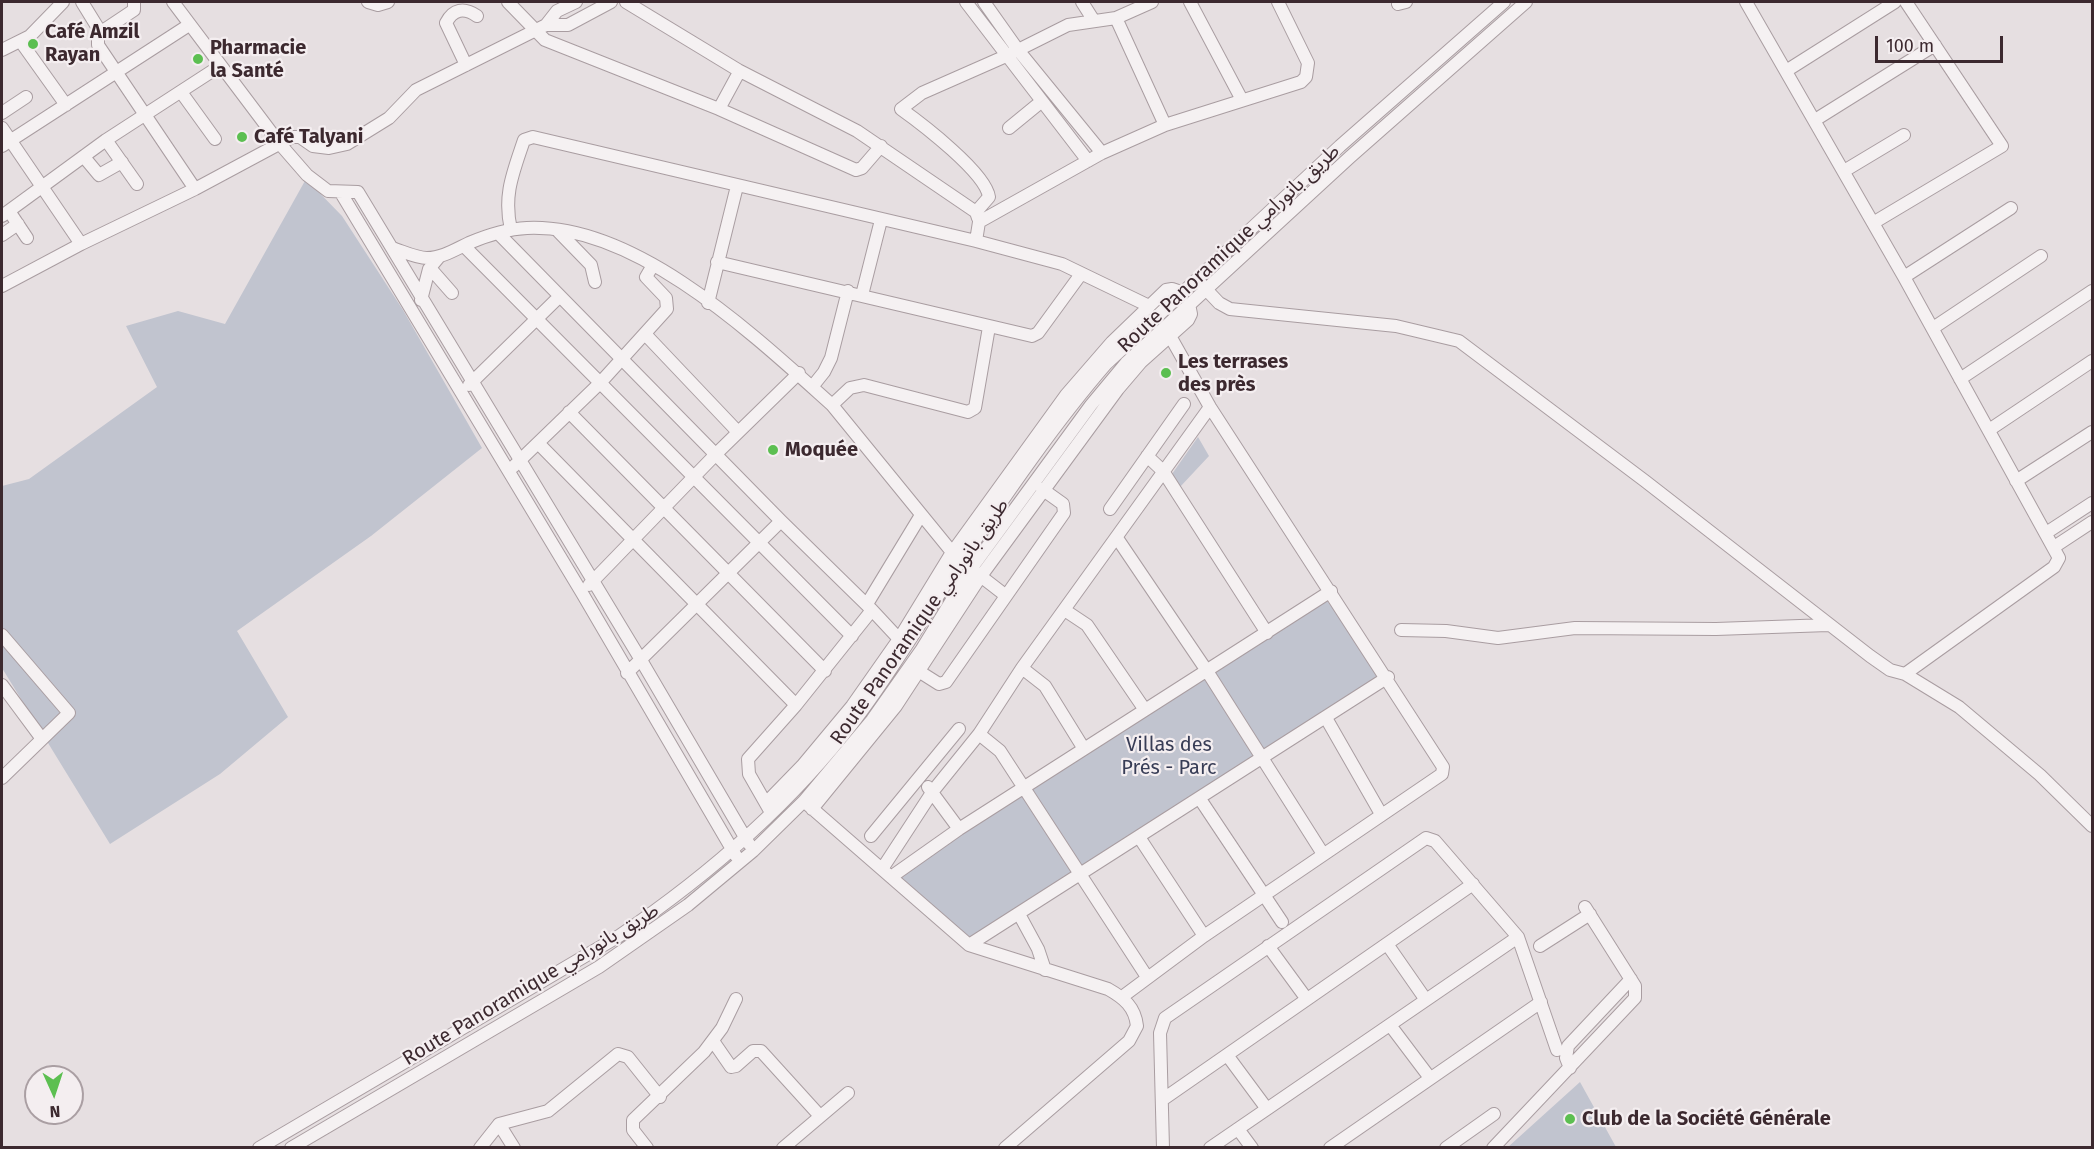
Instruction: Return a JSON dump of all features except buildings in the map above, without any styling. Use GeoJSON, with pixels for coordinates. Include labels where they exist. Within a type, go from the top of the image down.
{"type":"FeatureCollection","features":[{"type":"Feature","properties":{"kind":"street"},"geometry":{"type":"LineString","coordinates":[[2,50],[21,42],[41,27],[63,2]]}},
{"type":"Feature","properties":{"kind":"street"},"geometry":{"type":"LineString","coordinates":[[82,2],[96,23],[98,45],[195,189]]}},
{"type":"Feature","properties":{"kind":"street"},"geometry":{"type":"LineString","coordinates":[[98,34],[135,10],[134,2]]}},
{"type":"Feature","properties":{"kind":"street"},"geometry":{"type":"LineString","coordinates":[[173,2],[280,144],[315,183],[323,189],[340,193],[358,192],[421,300],[641,660],[753,851]]}},
{"type":"Feature","properties":{"kind":"street"},"geometry":{"type":"LineString","coordinates":[[368,2],[378,5],[388,2]]}},
{"type":"Feature","properties":{"kind":"street"},"geometry":{"type":"LineString","coordinates":[[508,2],[540,28],[545,40],[719,109],[856,170],[862,168],[881,146]]}},
{"type":"Feature","properties":{"kind":"street"},"geometry":{"type":"LineString","coordinates":[[2,286],[81,244],[195,189],[292,137],[300,137],[313,146],[329,148],[347,144],[389,118],[416,90],[540,28],[557,11],[576,2]]}},
{"type":"Feature","properties":{"kind":"street"},"geometry":{"type":"LineString","coordinates":[[540,28],[568,25],[612,2]]}},
{"type":"Feature","properties":{"kind":"street"},"geometry":{"type":"LineString","coordinates":[[626,2],[738,70],[857,131],[978,217]]}},
{"type":"Feature","properties":{"kind":"street"},"geometry":{"type":"LineString","coordinates":[[966,2],[1102,153]]}},
{"type":"Feature","properties":{"kind":"street"},"geometry":{"type":"LineString","coordinates":[[984,2],[1042,101],[1089,161]]}},
{"type":"Feature","properties":{"kind":"street"},"geometry":{"type":"LineString","coordinates":[[1082,2],[1094,21]]}},
{"type":"Feature","properties":{"kind":"street"},"geometry":{"type":"LineString","coordinates":[[976,241],[978,217],[989,197],[982,182],[924,125],[901,109],[922,93],[1068,25],[1116,18],[1152,2]]}},
{"type":"Feature","properties":{"kind":"street"},"geometry":{"type":"LineString","coordinates":[[1190,2],[1242,100]]}},
{"type":"Feature","properties":{"kind":"street"},"geometry":{"type":"LineString","coordinates":[[978,217],[1102,153],[1165,125],[1294,84],[1306,77],[1308,63],[1278,2]]}},
{"type":"Feature","properties":{"kind":"street","name":"Route Panoramique طريق بانورامي"},"geometry":{"type":"LineString","coordinates":[[260,1148],[590,954],[676,896],[746,839],[769,808],[818,765],[873,695],[966,565],[1091,382],[1121,348],[1340,146],[1504,2]]}},
{"type":"Feature","properties":{"kind":"street","name":"Route Panoramique طريق بانورامي"},"geometry":{"type":"LineString","coordinates":[[291,1148],[607,962],[688,905],[808,805],[922,649],[966,565],[1108,384],[1145,344],[1205,289],[1526,2]]}},
{"type":"Feature","properties":{"kind":"street"},"geometry":{"type":"LineString","coordinates":[[1746,2],[1933,328],[2058,558],[2056,566],[1905,674]]}},
{"type":"Feature","properties":{"kind":"street"},"geometry":{"type":"LineString","coordinates":[[1786,71],[1896,2]]}},
{"type":"Feature","properties":{"kind":"street"},"geometry":{"type":"LineString","coordinates":[[1874,223],[2002,146],[1906,2]]}},
{"type":"Feature","properties":{"kind":"street"},"geometry":{"type":"LineString","coordinates":[[466,64],[446,23],[450,15],[459,10],[468,10],[477,16]]}},
{"type":"Feature","properties":{"kind":"street"},"geometry":{"type":"LineString","coordinates":[[1116,18],[1165,125]]}},
{"type":"Feature","properties":{"kind":"street"},"geometry":{"type":"LineString","coordinates":[[6,142],[189,25]]}},
{"type":"Feature","properties":{"kind":"street"},"geometry":{"type":"LineString","coordinates":[[21,42],[66,105]]}},
{"type":"Feature","properties":{"kind":"street"},"geometry":{"type":"LineString","coordinates":[[1815,120],[1935,45]]}},
{"type":"Feature","properties":{"kind":"street"},"geometry":{"type":"LineString","coordinates":[[27,238],[18,224],[5,213],[106,140],[220,66]]}},
{"type":"Feature","properties":{"kind":"street"},"geometry":{"type":"LineString","coordinates":[[719,109],[738,70]]}},
{"type":"Feature","properties":{"kind":"street"},"geometry":{"type":"LineString","coordinates":[[181,92],[214,139]]}},
{"type":"Feature","properties":{"kind":"street"},"geometry":{"type":"LineString","coordinates":[[2,113],[26,97]]}},
{"type":"Feature","properties":{"kind":"street"},"geometry":{"type":"LineString","coordinates":[[1009,128],[1042,101]]}},
{"type":"Feature","properties":{"kind":"street"},"geometry":{"type":"LineString","coordinates":[[2,128],[6,142],[44,187],[81,244]]}},
{"type":"Feature","properties":{"kind":"street"},"geometry":{"type":"LineString","coordinates":[[1844,171],[1904,135]]}},
{"type":"Feature","properties":{"kind":"street"},"geometry":{"type":"LineString","coordinates":[[511,230],[507,199],[524,140],[528,138],[976,241],[1062,264],[1149,306]]}},
{"type":"Feature","properties":{"kind":"street"},"geometry":{"type":"LineString","coordinates":[[106,140],[137,184]]}},
{"type":"Feature","properties":{"kind":"street"},"geometry":{"type":"LineString","coordinates":[[84,157],[99,175],[122,162]]}},
{"type":"Feature","properties":{"kind":"street"},"geometry":{"type":"LineString","coordinates":[[708,303],[737,186]]}},
{"type":"Feature","properties":{"kind":"street"},"geometry":{"type":"LineString","coordinates":[[340,193],[462,392],[740,863]]}},
{"type":"Feature","properties":{"kind":"street"},"geometry":{"type":"LineString","coordinates":[[1904,277],[2011,208]]}},
{"type":"Feature","properties":{"kind":"street"},"geometry":{"type":"LineString","coordinates":[[862,295],[881,220]]}},
{"type":"Feature","properties":{"kind":"street"},"geometry":{"type":"LineString","coordinates":[[2,235],[18,224]]}},
{"type":"Feature","properties":{"kind":"street"},"geometry":{"type":"LineString","coordinates":[[395,286],[409,279],[439,257],[511,230],[557,230],[602,240],[653,265],[708,303],[799,373],[832,405],[921,515],[966,565],[1005,595]]}},
{"type":"Feature","properties":{"kind":"street"},"geometry":{"type":"LineString","coordinates":[[557,230],[591,266],[595,282]]}},
{"type":"Feature","properties":{"kind":"street"},"geometry":{"type":"LineString","coordinates":[[498,233],[621,360],[717,453],[781,521],[870,607],[899,639]]}},
{"type":"Feature","properties":{"kind":"street"},"geometry":{"type":"LineString","coordinates":[[464,246],[852,636]]}},
{"type":"Feature","properties":{"kind":"street"},"geometry":{"type":"LineString","coordinates":[[392,248],[428,265],[452,293]]}},
{"type":"Feature","properties":{"kind":"street"},"geometry":{"type":"LineString","coordinates":[[1933,328],[2041,256]]}},
{"type":"Feature","properties":{"kind":"street"},"geometry":{"type":"LineString","coordinates":[[717,262],[848,291],[989,327],[1035,335],[1081,274]]}},
{"type":"Feature","properties":{"kind":"street"},"geometry":{"type":"LineString","coordinates":[[388,274],[403,267],[428,265]]}},
{"type":"Feature","properties":{"kind":"street"},"geometry":{"type":"LineString","coordinates":[[421,300],[428,265]]}},
{"type":"Feature","properties":{"kind":"street"},"geometry":{"type":"LineString","coordinates":[[508,472],[600,382],[645,334],[668,305],[666,298],[647,280],[647,274],[653,265]]}},
{"type":"Feature","properties":{"kind":"street"},"geometry":{"type":"LineString","coordinates":[[1196,279],[1219,303],[1230,309],[1396,326],[1459,341],[1645,481],[1828,625],[1890,670],[1905,674],[1959,707],[2063,795],[2092,826]]}},
{"type":"Feature","properties":{"kind":"street"},"geometry":{"type":"LineString","coordinates":[[1005,1148],[1129,1041],[1137,1026],[1129,1004],[1108,989],[969,945],[808,805],[855,759],[920,672],[966,565],[1080,377],[1168,289],[1181,292]]}},
{"type":"Feature","properties":{"kind":"street"},"geometry":{"type":"LineString","coordinates":[[812,387],[824,372],[831,357],[848,291]]}},
{"type":"Feature","properties":{"kind":"street"},"geometry":{"type":"LineString","coordinates":[[1960,379],[2092,291]]}},
{"type":"Feature","properties":{"kind":"street"},"geometry":{"type":"LineString","coordinates":[[462,392],[560,296]]}},
{"type":"Feature","properties":{"kind":"street"},"geometry":{"type":"LineString","coordinates":[[921,515],[852,636],[825,671],[754,752],[746,765],[769,808],[836,726],[899,639],[966,565],[1042,489],[1128,377],[1190,317],[1189,304]]}},
{"type":"Feature","properties":{"kind":"street"},"geometry":{"type":"LineString","coordinates":[[832,405],[850,388],[864,385],[968,412],[972,411],[975,408],[989,327]]}},
{"type":"Feature","properties":{"kind":"street"},"geometry":{"type":"LineString","coordinates":[[645,334],[738,432]]}},
{"type":"Feature","properties":{"kind":"street"},"geometry":{"type":"LineString","coordinates":[[1122,997],[1204,936],[1442,774],[1443,767],[1388,677],[1210,407],[1170,336]]}},
{"type":"Feature","properties":{"kind":"street"},"geometry":{"type":"LineString","coordinates":[[1989,430],[2092,361]]}},
{"type":"Feature","properties":{"kind":"street"},"geometry":{"type":"LineString","coordinates":[[582,593],[717,453],[799,373]]}},
{"type":"Feature","properties":{"kind":"street"},"geometry":{"type":"LineString","coordinates":[[1110,509],[1184,404]]}},
{"type":"Feature","properties":{"kind":"street"},"geometry":{"type":"LineString","coordinates":[[887,873],[890,857],[933,791],[979,734],[1022,668],[1066,611],[1210,407]]}},
{"type":"Feature","properties":{"kind":"street"},"geometry":{"type":"LineString","coordinates":[[568,412],[825,671]]}},
{"type":"Feature","properties":{"kind":"street"},"geometry":{"type":"LineString","coordinates":[[2016,481],[2092,432]]}},
{"type":"Feature","properties":{"kind":"street"},"geometry":{"type":"LineString","coordinates":[[538,444],[632,542],[698,604],[796,705]]}},
{"type":"Feature","properties":{"kind":"street"},"geometry":{"type":"LineString","coordinates":[[1147,456],[1163,471],[1267,633]]}},
{"type":"Feature","properties":{"kind":"street"},"geometry":{"type":"LineString","coordinates":[[920,672],[939,684],[946,682],[1066,510],[1063,504],[1042,489]]}},
{"type":"Feature","properties":{"kind":"street"},"geometry":{"type":"LineString","coordinates":[[2046,533],[2092,503]]}},
{"type":"Feature","properties":{"kind":"street"},"geometry":{"type":"LineString","coordinates":[[627,673],[781,521]]}},
{"type":"Feature","properties":{"kind":"street"},"geometry":{"type":"LineString","coordinates":[[2054,548],[2092,522]]}},
{"type":"Feature","properties":{"kind":"street"},"geometry":{"type":"LineString","coordinates":[[1117,538],[1208,671],[1323,854]]}},
{"type":"Feature","properties":{"kind":"street"},"geometry":{"type":"LineString","coordinates":[[887,873],[903,869],[959,829],[1331,591]]}},
{"type":"Feature","properties":{"kind":"street"},"geometry":{"type":"LineString","coordinates":[[1066,611],[1088,625],[1145,710]]}},
{"type":"Feature","properties":{"kind":"street"},"geometry":{"type":"LineString","coordinates":[[1401,630],[1446,631],[1498,638],[1575,628],[1716,629],[1828,625]]}},
{"type":"Feature","properties":{"kind":"street"},"geometry":{"type":"LineString","coordinates":[[2,634],[69,713],[2,778]]}},
{"type":"Feature","properties":{"kind":"street"},"geometry":{"type":"LineString","coordinates":[[1022,668],[1045,686],[1084,749]]}},
{"type":"Feature","properties":{"kind":"street"},"geometry":{"type":"LineString","coordinates":[[969,945],[1388,677]]}},
{"type":"Feature","properties":{"kind":"street"},"geometry":{"type":"LineString","coordinates":[[2,685],[42,739]]}},
{"type":"Feature","properties":{"kind":"street"},"geometry":{"type":"LineString","coordinates":[[1326,718],[1382,814]]}},
{"type":"Feature","properties":{"kind":"street"},"geometry":{"type":"LineString","coordinates":[[871,836],[959,729]]}},
{"type":"Feature","properties":{"kind":"street"},"geometry":{"type":"LineString","coordinates":[[979,734],[995,745],[1147,977]]}},
{"type":"Feature","properties":{"kind":"street"},"geometry":{"type":"LineString","coordinates":[[919,779],[933,791],[959,829]]}},
{"type":"Feature","properties":{"kind":"street"},"geometry":{"type":"LineString","coordinates":[[1200,799],[1282,922]]}},
{"type":"Feature","properties":{"kind":"street"},"geometry":{"type":"LineString","coordinates":[[1139,837],[1204,936]]}},
{"type":"Feature","properties":{"kind":"street"},"geometry":{"type":"LineString","coordinates":[[1163,1148],[1160,1033],[1162,1021],[1426,838],[1435,841],[1518,937],[1557,1050]]}},
{"type":"Feature","properties":{"kind":"street"},"geometry":{"type":"LineString","coordinates":[[890,857],[903,869]]}},
{"type":"Feature","properties":{"kind":"street"},"geometry":{"type":"LineString","coordinates":[[1162,1100],[1473,884]]}},
{"type":"Feature","properties":{"kind":"street"},"geometry":{"type":"LineString","coordinates":[[1493,1148],[1633,1001],[1636,990],[1587,910],[1540,946]]}},
{"type":"Feature","properties":{"kind":"street"},"geometry":{"type":"LineString","coordinates":[[1019,914],[1038,949],[1045,970]]}},
{"type":"Feature","properties":{"kind":"street"},"geometry":{"type":"LineString","coordinates":[[1210,1148],[1518,937]]}},
{"type":"Feature","properties":{"kind":"street"},"geometry":{"type":"LineString","coordinates":[[1387,944],[1426,1000]]}},
{"type":"Feature","properties":{"kind":"street"},"geometry":{"type":"LineString","coordinates":[[1268,946],[1306,998]]}},
{"type":"Feature","properties":{"kind":"street"},"geometry":{"type":"LineString","coordinates":[[647,1148],[632,1123],[696,1062],[713,1041],[736,999]]}},
{"type":"Feature","properties":{"kind":"street"},"geometry":{"type":"LineString","coordinates":[[1330,1148],[1344,1144],[1430,1078],[1541,1002]]}},
{"type":"Feature","properties":{"kind":"street"},"geometry":{"type":"LineString","coordinates":[[1390,1025],[1430,1078]]}},
{"type":"Feature","properties":{"kind":"street"},"geometry":{"type":"LineString","coordinates":[[713,1041],[731,1067],[736,1066],[753,1051],[761,1051],[820,1116]]}},
{"type":"Feature","properties":{"kind":"street"},"geometry":{"type":"LineString","coordinates":[[480,1148],[499,1124],[548,1111],[618,1054],[628,1057],[660,1096]]}},
{"type":"Feature","properties":{"kind":"street"},"geometry":{"type":"LineString","coordinates":[[1227,1055],[1267,1109]]}},
{"type":"Feature","properties":{"kind":"street"},"geometry":{"type":"LineString","coordinates":[[783,1148],[848,1092]]}},
{"type":"Feature","properties":{"kind":"street"},"geometry":{"type":"LineString","coordinates":[[1446,1148],[1494,1114]]}},
{"type":"Feature","properties":{"kind":"street"},"geometry":{"type":"LineString","coordinates":[[499,1124],[514,1148]]}},
{"type":"Feature","properties":{"kind":"street"},"geometry":{"type":"LineString","coordinates":[[1238,1129],[1252,1148]]}},
{"type":"Feature","properties":{"kind":"green space"},"geometry":{"type":"Polygon","coordinates":[[[306,179],[342,216],[403,310],[482,448],[371,536],[237,631],[288,717],[220,774],[110,844],[2,668],[2,486],[29,479],[157,387],[126,326],[178,311],[225,324],[306,179]]]}},
{"type":"Feature","properties":{"kind":"green space"},"geometry":{"type":"Polygon","coordinates":[[[1198,437],[1209,456],[1180,487],[1172,474],[1198,437]]]}},
{"type":"Feature","properties":{"kind":"green space","name":"Villas des Prés - Parc"},"geometry":{"type":"Polygon","coordinates":[[[1323,596],[1388,677],[969,945],[891,877],[1323,596]]]}},
{"type":"Feature","properties":{"kind":"green space","name":"Club de la Société Générale"},"geometry":{"type":"Polygon","coordinates":[[[1580,1082],[1616,1147],[1508,1147],[1580,1082]]]}},
{"type":"Feature","properties":{"kind":"place","name":"Café Amzil Rayan"},"geometry":{"type":"Point","coordinates":[33,44]}},
{"type":"Feature","properties":{"kind":"place","name":"Pharmacie la Santé"},"geometry":{"type":"Point","coordinates":[198,59]}},
{"type":"Feature","properties":{"kind":"place","name":"Café Talyani"},"geometry":{"type":"Point","coordinates":[242,137]}},
{"type":"Feature","properties":{"kind":"place","name":"Les terrases des près"},"geometry":{"type":"Point","coordinates":[1166,373]}},
{"type":"Feature","properties":{"kind":"place","name":"Moquée"},"geometry":{"type":"Point","coordinates":[773,450]}},
{"type":"Feature","properties":{"kind":"place","name":"Club de la Société Générale"},"geometry":{"type":"Point","coordinates":[1570,1119]}}]}
